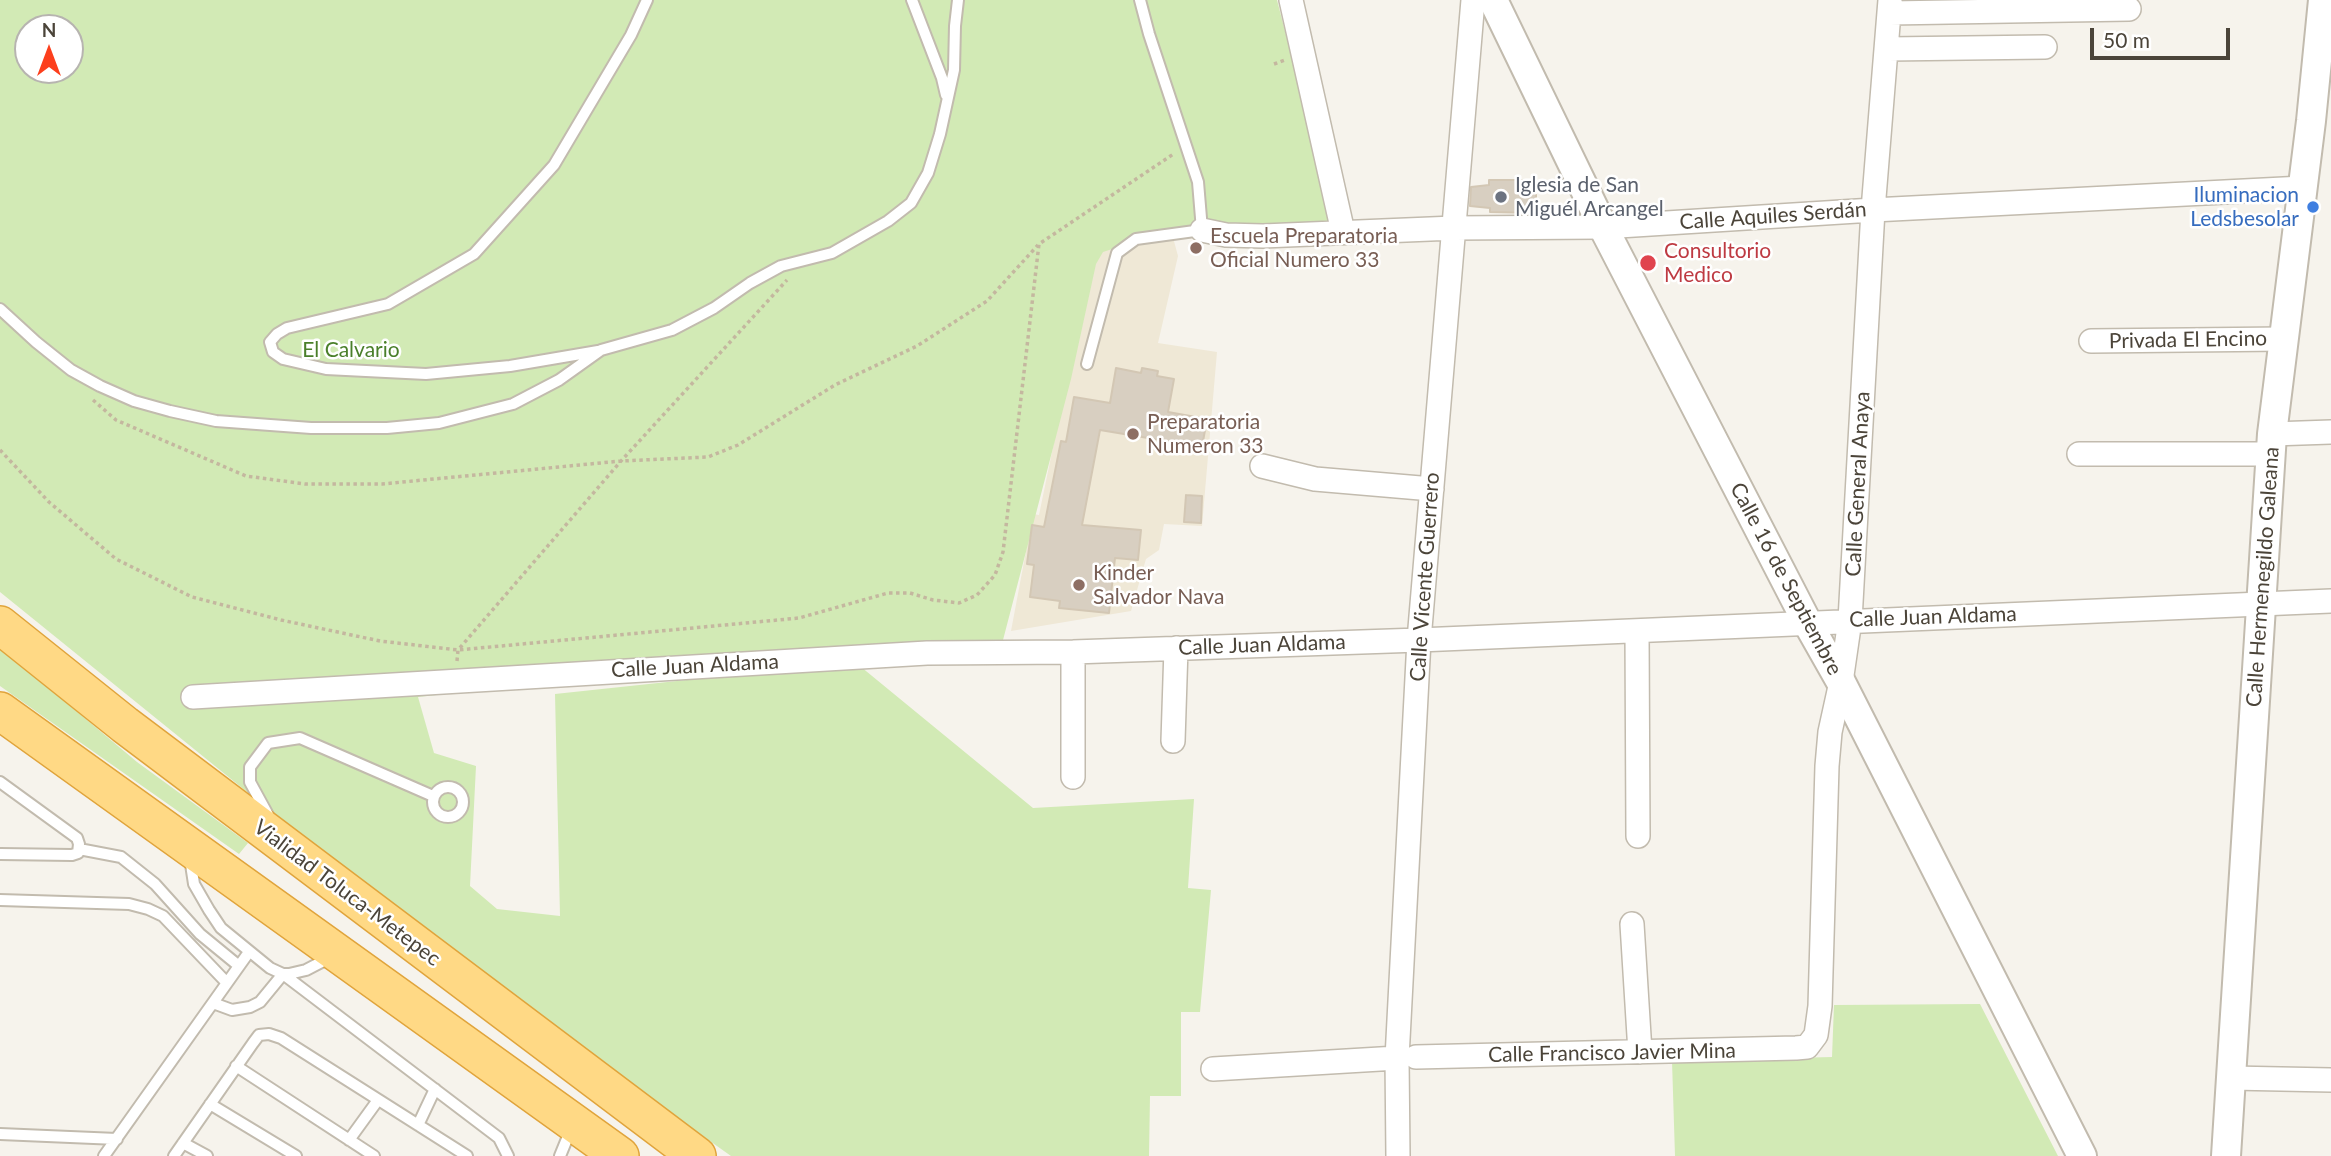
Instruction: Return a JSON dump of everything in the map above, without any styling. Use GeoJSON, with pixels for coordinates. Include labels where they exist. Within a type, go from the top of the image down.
{"type":"FeatureCollection","features":[{"type":"Feature","properties":{"kind":"highway","name":"Vialidad Toluca-Metepec"},"geometry":{"type":"LineString","coordinates":[[0,625],[125,725],[697,1156]]}},
{"type":"Feature","properties":{"kind":"highway"},"geometry":{"type":"LineString","coordinates":[[3,716],[620,1156]]}},
{"type":"Feature","properties":{"kind":"street"},"geometry":{"type":"LineString","coordinates":[[1291,0],[1343,232]]}},
{"type":"Feature","properties":{"kind":"street","name":"Calle Vicente Guerrero"},"geometry":{"type":"LineString","coordinates":[[1398,1156],[1407,1058],[1419,640],[1473,0]]}},
{"type":"Feature","properties":{"kind":"street","name":"Calle 16 de Septiembre"},"geometry":{"type":"LineString","coordinates":[[1493,0],[1603,227],[1807,622],[1841,682],[2082,1156]]}},
{"type":"Feature","properties":{"kind":"street","name":"Calle Hermenegildo Galeana"},"geometry":{"type":"LineString","coordinates":[[2226,1156],[2272,444],[2302,188],[2321,121],[2323,0]]}},
{"type":"Feature","properties":{"kind":"street"},"geometry":{"type":"LineString","coordinates":[[1890,7],[2129,9]]}},
{"type":"Feature","properties":{"kind":"street","name":"Calle General Anaya"},"geometry":{"type":"LineString","coordinates":[[1807,1047],[1816,1035],[1820,1006],[1826,766],[1850,620],[1873,210],[1890,7]]}},
{"type":"Feature","properties":{"kind":"street"},"geometry":{"type":"LineString","coordinates":[[1888,49],[2045,47]]}},
{"type":"Feature","properties":{"kind":"street","name":"Calle Aquiles Serdán"},"geometry":{"type":"LineString","coordinates":[[1202,230],[1226,235],[1263,236],[1454,228],[1603,227],[2302,188]]}},
{"type":"Feature","properties":{"kind":"street","name":"Privada El Encino"},"geometry":{"type":"LineString","coordinates":[[2091,341],[2284,339]]}},
{"type":"Feature","properties":{"kind":"street"},"geometry":{"type":"LineString","coordinates":[[2079,454],[2272,444],[2331,432]]}},
{"type":"Feature","properties":{"kind":"street"},"geometry":{"type":"LineString","coordinates":[[1262,466],[1315,479],[1432,489]]}},
{"type":"Feature","properties":{"kind":"street","name":"Calle Juan Aldama"},"geometry":{"type":"LineString","coordinates":[[193,697],[880,655],[979,651],[1073,652],[1419,640],[2331,601]]}},
{"type":"Feature","properties":{"kind":"street"},"geometry":{"type":"LineString","coordinates":[[1637,631],[1638,836]]}},
{"type":"Feature","properties":{"kind":"street"},"geometry":{"type":"LineString","coordinates":[[1173,741],[1176,648]]}},
{"type":"Feature","properties":{"kind":"street"},"geometry":{"type":"LineString","coordinates":[[1073,652],[1073,777]]}},
{"type":"Feature","properties":{"kind":"street"},"geometry":{"type":"LineString","coordinates":[[1632,924],[1640,1052]]}},
{"type":"Feature","properties":{"kind":"street","name":"Calle Francisco Javier Mina"},"geometry":{"type":"LineString","coordinates":[[1213,1069],[1407,1058],[1807,1047]]}},
{"type":"Feature","properties":{"kind":"street"},"geometry":{"type":"LineString","coordinates":[[2231,1078],[2331,1080]]}},
{"type":"Feature","properties":{"kind":"lane"},"geometry":{"type":"LineString","coordinates":[[647,0],[631,35],[554,165],[474,254],[388,304],[287,328],[270,342],[273,352],[283,359],[326,369],[426,374],[510,366],[601,350],[672,330],[714,308],[781,266],[832,253],[888,221],[911,203],[928,173],[940,134],[954,69],[958,0]]}},
{"type":"Feature","properties":{"kind":"lane"},"geometry":{"type":"LineString","coordinates":[[912,0],[942,78],[947,101]]}},
{"type":"Feature","properties":{"kind":"lane"},"geometry":{"type":"LineString","coordinates":[[1087,364],[1117,253],[1136,239],[1202,230],[1198,182],[1140,0]]}},
{"type":"Feature","properties":{"kind":"lane"},"geometry":{"type":"LineString","coordinates":[[0,309],[71,370],[134,401],[216,421],[311,428],[387,428],[439,423],[513,404],[559,380],[601,350]]}},
{"type":"Feature","properties":{"kind":"lane"},"geometry":{"type":"LineString","coordinates":[[277,840],[276,826],[250,782],[250,767],[268,743],[300,738],[433,796]]}},
{"type":"Feature","properties":{"kind":"lane"},"geometry":{"type":"LineString","coordinates":[[0,782],[77,838],[79,849]]}},
{"type":"Feature","properties":{"kind":"lane"},"geometry":{"type":"LineString","coordinates":[[189,848],[194,884],[221,928],[248,952],[283,974],[499,1138],[508,1156]]}},
{"type":"Feature","properties":{"kind":"lane"},"geometry":{"type":"LineString","coordinates":[[0,854],[72,855],[79,849]]}},
{"type":"Feature","properties":{"kind":"lane"},"geometry":{"type":"LineString","coordinates":[[79,849],[121,856],[156,884],[200,934],[239,966]]}},
{"type":"Feature","properties":{"kind":"lane"},"geometry":{"type":"LineString","coordinates":[[0,900],[129,904],[148,909],[163,916],[227,983]]}},
{"type":"Feature","properties":{"kind":"lane"},"geometry":{"type":"LineString","coordinates":[[104,1156],[248,952]]}},
{"type":"Feature","properties":{"kind":"lane"},"geometry":{"type":"LineString","coordinates":[[213,1003],[232,1010],[250,1007],[260,1002],[283,974],[306,970],[337,954]]}},
{"type":"Feature","properties":{"kind":"lane"},"geometry":{"type":"LineString","coordinates":[[174,1156],[259,1035],[269,1034],[281,1038],[467,1156]]}},
{"type":"Feature","properties":{"kind":"lane"},"geometry":{"type":"LineString","coordinates":[[236,1066],[374,1156]]}},
{"type":"Feature","properties":{"kind":"lane"},"geometry":{"type":"LineString","coordinates":[[418,1125],[435,1089]]}},
{"type":"Feature","properties":{"kind":"lane"},"geometry":{"type":"LineString","coordinates":[[349,1140],[378,1100]]}},
{"type":"Feature","properties":{"kind":"lane"},"geometry":{"type":"LineString","coordinates":[[210,1104],[296,1156]]}},
{"type":"Feature","properties":{"kind":"lane"},"geometry":{"type":"LineString","coordinates":[[560,1156],[573,1123]]}},
{"type":"Feature","properties":{"kind":"lane"},"geometry":{"type":"LineString","coordinates":[[0,1134],[117,1139]]}},
{"type":"Feature","properties":{"kind":"lane"},"geometry":{"type":"LineString","coordinates":[[183,1143],[207,1156]]}},
{"type":"Feature","properties":{"kind":"path"},"geometry":{"type":"LineString","coordinates":[[71,370],[97,405],[116,420],[246,476],[305,484],[382,484],[621,461],[708,457],[738,445],[835,385],[917,346],[987,301],[1039,244],[1186,146]]}},
{"type":"Feature","properties":{"kind":"path"},"geometry":{"type":"LineString","coordinates":[[0,450],[49,502],[116,559],[192,597],[281,620],[380,641],[458,650],[799,618],[888,593],[910,593],[933,600],[959,603],[977,595],[995,575],[1003,552],[1039,244]]}},
{"type":"Feature","properties":{"kind":"path"},"geometry":{"type":"LineString","coordinates":[[456,681],[458,650],[621,461],[807,258]]}},
{"type":"Feature","properties":{"kind":"shaded area","name":"Preparatoria Numeron 33"},"geometry":{"type":"Polygon","coordinates":[[[1171,230],[1178,256],[1158,343],[1217,352],[1202,526],[1164,524],[1159,550],[1146,559],[1131,611],[1011,631],[1033,514],[1039,515],[1084,297],[1094,266],[1102,252],[1120,238],[1171,230]]]}},
{"type":"Feature","properties":{"kind":"green space","name":"El Calvario"},"geometry":{"type":"Polygon","coordinates":[[[0,0],[1277,0],[1335,226],[1167,231],[1103,252],[1096,264],[1071,379],[1003,640],[826,653],[418,697],[434,753],[476,766],[470,886],[497,909],[560,916],[555,694],[855,662],[1033,808],[1194,799],[1188,888],[1211,890],[1200,1012],[1181,1012],[1181,1096],[1150,1096],[1149,1156],[731,1156],[451,957],[0,592],[0,0]]]}},
{"type":"Feature","properties":{"kind":"green space"},"geometry":{"type":"Polygon","coordinates":[[[0,647],[137,762],[248,843],[239,854],[0,686],[0,647]]]}},
{"type":"Feature","properties":{"kind":"green space"},"geometry":{"type":"Polygon","coordinates":[[[1980,1004],[2058,1156],[1675,1156],[1672,1061],[1832,1057],[1834,1005],[1980,1004]]]}},
{"type":"Feature","properties":{"kind":"building","name":"Iglesia de San Miguél Arcangel"},"geometry":{"type":"Polygon","coordinates":[[[1489,180],[1536,180],[1536,213],[1490,212],[1490,208],[1470,206],[1471,187],[1489,185],[1489,180]]]}},
{"type":"Feature","properties":{"kind":"building"},"geometry":{"type":"Polygon","coordinates":[[[1116,368],[1141,373],[1142,368],[1158,371],[1157,376],[1174,379],[1168,412],[1207,419],[1202,447],[1100,430],[1082,525],[1141,530],[1138,560],[1115,558],[1109,613],[1059,608],[1060,601],[1030,597],[1034,565],[1027,564],[1032,525],[1044,527],[1061,441],[1066,442],[1074,397],[1110,403],[1116,368]]]}},
{"type":"Feature","properties":{"kind":"building"},"geometry":{"type":"Polygon","coordinates":[[[1186,495],[1202,496],[1201,523],[1184,522],[1186,495]]]}},
{"type":"Feature","properties":{"kind":"place","name":"Iglesia de San Miguél Arcangel"},"geometry":{"type":"Point","coordinates":[1501,197]}},
{"type":"Feature","properties":{"kind":"place","name":"Iluminacion Ledsbesolar"},"geometry":{"type":"Point","coordinates":[2313,207]}},
{"type":"Feature","properties":{"kind":"place","name":"Escuela Preparatoria Oficial Numero 33"},"geometry":{"type":"Point","coordinates":[1196,248]}},
{"type":"Feature","properties":{"kind":"place","name":"Consultorio Medico"},"geometry":{"type":"Point","coordinates":[1648,263]}},
{"type":"Feature","properties":{"kind":"place","name":"Preparatoria Numeron 33"},"geometry":{"type":"Point","coordinates":[1133,434]}},
{"type":"Feature","properties":{"kind":"place","name":"Kinder Salvador Nava"},"geometry":{"type":"Point","coordinates":[1079,585]}}]}
